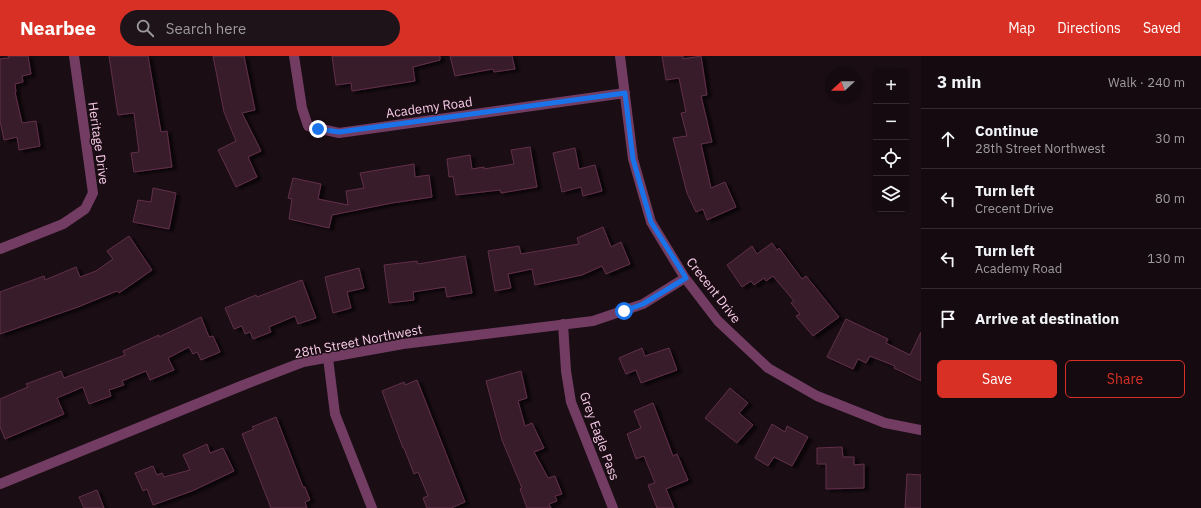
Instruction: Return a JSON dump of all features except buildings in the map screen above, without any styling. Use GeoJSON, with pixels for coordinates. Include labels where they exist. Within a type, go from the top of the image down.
{"type":"FeatureCollection","features":[{"type":"Feature","properties":{"kind":"street","name":"Heritage Drive"},"geometry":{"type":"LineString","coordinates":[[0,249],[64,224],[85,208],[93,193],[74,56]]}},
{"type":"Feature","properties":{"kind":"street","name":"Academy Road"},"geometry":{"type":"LineString","coordinates":[[294,56],[302,108],[308,126],[339,132],[625,93]]}},
{"type":"Feature","properties":{"kind":"street","name":"Crecent Drive"},"geometry":{"type":"LineString","coordinates":[[620,56],[633,159],[651,222],[686,278],[718,320],[768,368],[817,396],[885,423],[921,430]]}},
{"type":"Feature","properties":{"kind":"street","name":"28th Street Northwest"},"geometry":{"type":"LineString","coordinates":[[0,484],[303,362],[404,344],[593,321],[643,304],[686,278]]}},
{"type":"Feature","properties":{"kind":"street","name":"Grey Eagle Pass"},"geometry":{"type":"LineString","coordinates":[[563,324],[566,371],[571,402],[613,508]]}},
{"type":"Feature","properties":{"kind":"street"},"geometry":{"type":"LineString","coordinates":[[328,358],[335,414],[372,508]]}},
{"type":"Feature","properties":{"kind":"route"},"geometry":{"type":"LineString","coordinates":[[318,129],[339,132],[625,93],[633,159],[651,222],[686,278],[643,304],[624,311]]}}]}
